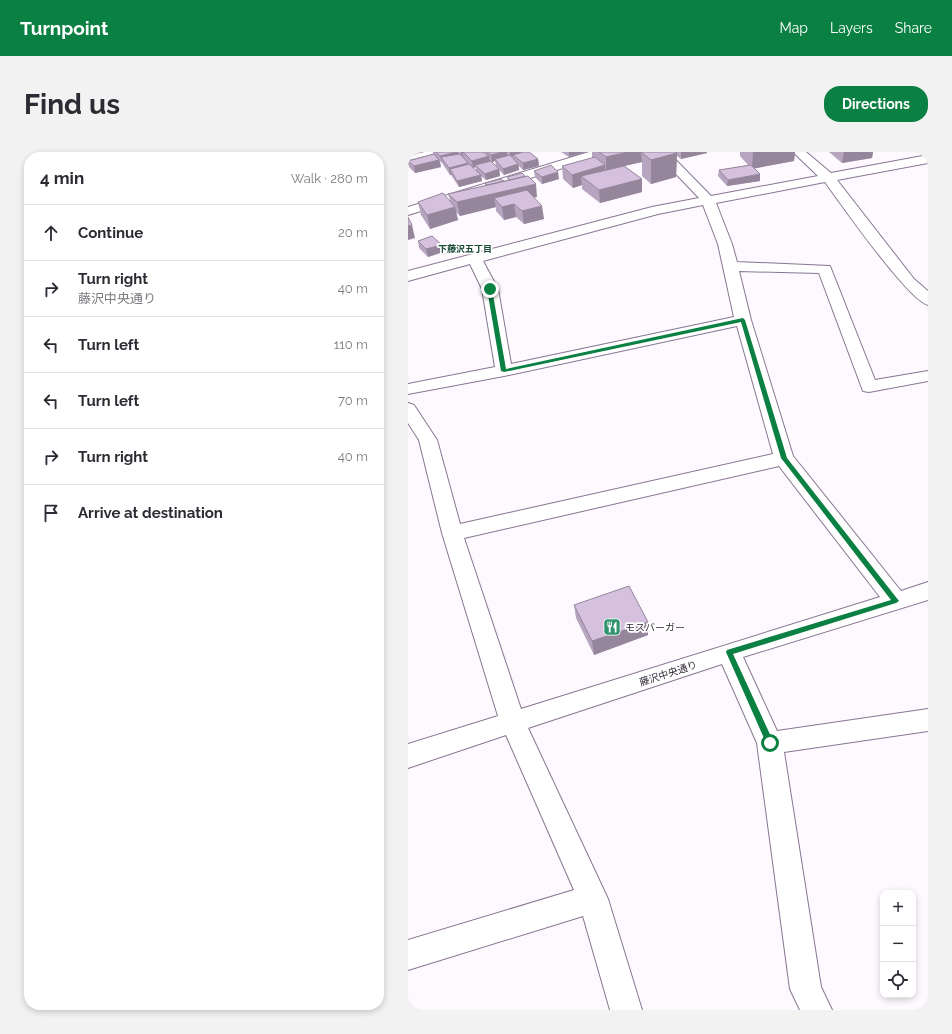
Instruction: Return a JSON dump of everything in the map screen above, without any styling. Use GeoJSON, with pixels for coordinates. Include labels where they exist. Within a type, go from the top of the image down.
{"type":"FeatureCollection","features":[{"type":"Feature","properties":{"kind":"street"},"geometry":{"type":"LineString","coordinates":[[414,156],[439,152]]}},
{"type":"Feature","properties":{"kind":"street"},"geometry":{"type":"LineString","coordinates":[[408,212],[602,152]]}},
{"type":"Feature","properties":{"kind":"street"},"geometry":{"type":"LineString","coordinates":[[661,152],[708,200],[725,244],[743,320],[784,458],[896,601]]}},
{"type":"Feature","properties":{"kind":"street"},"geometry":{"type":"LineString","coordinates":[[799,152],[828,178],[909,282],[928,300]]}},
{"type":"Feature","properties":{"kind":"street"},"geometry":{"type":"LineString","coordinates":[[537,159],[548,168]]}},
{"type":"Feature","properties":{"kind":"street"},"geometry":{"type":"LineString","coordinates":[[408,276],[657,210],[928,159]]}},
{"type":"Feature","properties":{"kind":"street"},"geometry":{"type":"LineString","coordinates":[[474,258],[490,289],[504,371]]}},
{"type":"Feature","properties":{"kind":"street"},"geometry":{"type":"LineString","coordinates":[[730,266],[825,269],[869,387],[928,376]]}},
{"type":"Feature","properties":{"kind":"street"},"geometry":{"type":"LineString","coordinates":[[909,282],[928,278]]}},
{"type":"Feature","properties":{"kind":"street"},"geometry":{"type":"LineString","coordinates":[[408,389],[504,371],[743,320]]}},
{"type":"Feature","properties":{"kind":"street"},"geometry":{"type":"LineString","coordinates":[[408,409],[428,440],[452,533],[513,723],[593,899],[626,1010]]}},
{"type":"Feature","properties":{"kind":"street"},"geometry":{"type":"LineString","coordinates":[[452,533],[784,458]]}},
{"type":"Feature","properties":{"kind":"street","name":"藤沢中央通り"},"geometry":{"type":"LineString","coordinates":[[408,756],[729,652],[928,591]]}},
{"type":"Feature","properties":{"kind":"street"},"geometry":{"type":"LineString","coordinates":[[729,652],[770,743],[806,990],[816,1010]]}},
{"type":"Feature","properties":{"kind":"street"},"geometry":{"type":"LineString","coordinates":[[770,743],[926,725]]}},
{"type":"Feature","properties":{"kind":"street"},"geometry":{"type":"LineString","coordinates":[[408,955],[593,899]]}},
{"type":"Feature","properties":{"kind":"building"},"geometry":{"type":"Polygon","coordinates":[[[436,152],[457,152],[440,156],[436,152]]]}},
{"type":"Feature","properties":{"kind":"building"},"geometry":{"type":"Polygon","coordinates":[[[463,152],[483,152],[489,156],[472,161],[463,152]]]}},
{"type":"Feature","properties":{"kind":"building"},"geometry":{"type":"Polygon","coordinates":[[[487,152],[503,152],[491,155],[487,152]]]}},
{"type":"Feature","properties":{"kind":"building"},"geometry":{"type":"Polygon","coordinates":[[[529,152],[538,159],[523,163],[513,155],[529,152]]]}},
{"type":"Feature","properties":{"kind":"building"},"geometry":{"type":"Polygon","coordinates":[[[599,152],[628,152],[606,157],[599,152]]]}},
{"type":"Feature","properties":{"kind":"building"},"geometry":{"type":"Polygon","coordinates":[[[641,152],[675,152],[677,153],[651,160],[641,152]]]}},
{"type":"Feature","properties":{"kind":"building"},"geometry":{"type":"Polygon","coordinates":[[[434,154],[439,160],[414,166],[408,161],[434,154]]]}},
{"type":"Feature","properties":{"kind":"building"},"geometry":{"type":"Polygon","coordinates":[[[460,154],[468,163],[449,168],[441,157],[460,154]]]}},
{"type":"Feature","properties":{"kind":"building"},"geometry":{"type":"Polygon","coordinates":[[[510,155],[518,164],[503,169],[495,159],[510,155]]]}},
{"type":"Feature","properties":{"kind":"building"},"geometry":{"type":"Polygon","coordinates":[[[595,157],[605,165],[572,175],[562,166],[595,157]]]}},
{"type":"Feature","properties":{"kind":"building"},"geometry":{"type":"Polygon","coordinates":[[[491,161],[499,169],[485,174],[475,165],[491,161]]]}},
{"type":"Feature","properties":{"kind":"building"},"geometry":{"type":"Polygon","coordinates":[[[469,164],[481,175],[457,181],[450,169],[469,164]]]}},
{"type":"Feature","properties":{"kind":"building"},"geometry":{"type":"Polygon","coordinates":[[[551,165],[558,172],[542,177],[534,171],[551,165]]]}},
{"type":"Feature","properties":{"kind":"building"},"geometry":{"type":"Polygon","coordinates":[[[751,165],[760,174],[728,180],[719,170],[751,165]]]}},
{"type":"Feature","properties":{"kind":"building"},"geometry":{"type":"Polygon","coordinates":[[[624,166],[642,179],[599,190],[581,176],[624,166]]]}},
{"type":"Feature","properties":{"kind":"building"},"geometry":{"type":"Polygon","coordinates":[[[522,173],[525,176],[510,180],[507,177],[522,173]]]}},
{"type":"Feature","properties":{"kind":"building"},"geometry":{"type":"Polygon","coordinates":[[[528,176],[536,184],[457,202],[448,194],[528,176]]]}},
{"type":"Feature","properties":{"kind":"building"},"geometry":{"type":"Polygon","coordinates":[[[501,179],[504,181],[487,185],[485,183],[501,179]]]}},
{"type":"Feature","properties":{"kind":"building"},"geometry":{"type":"Polygon","coordinates":[[[527,190],[542,206],[522,211],[514,204],[502,207],[494,198],[527,190]]]}},
{"type":"Feature","properties":{"kind":"building"},"geometry":{"type":"Polygon","coordinates":[[[443,193],[455,207],[427,215],[418,202],[443,193]]]}},
{"type":"Feature","properties":{"kind":"building"},"geometry":{"type":"Polygon","coordinates":[[[408,217],[412,225],[408,226],[408,217]]]}},
{"type":"Feature","properties":{"kind":"building"},"geometry":{"type":"Polygon","coordinates":[[[432,236],[442,245],[426,249],[418,241],[432,236]]]}},
{"type":"Feature","properties":{"kind":"building","name":"モスバーガー"},"geometry":{"type":"Polygon","coordinates":[[[629,586],[648,622],[592,641],[574,605],[629,586]]]}},
{"type":"Feature","properties":{"kind":"place","name":"モスバーガー"},"geometry":{"type":"Point","coordinates":[612,627]}},
{"type":"Feature","properties":{"kind":"district","name":"下藤沢五丁目"},"geometry":{"type":"Point","coordinates":[465,249]}},
{"type":"Feature","properties":{"kind":"route"},"geometry":{"type":"LineString","coordinates":[[490,289],[504,371],[743,320],[784,458],[896,601],[729,652],[770,743]]}}]}
